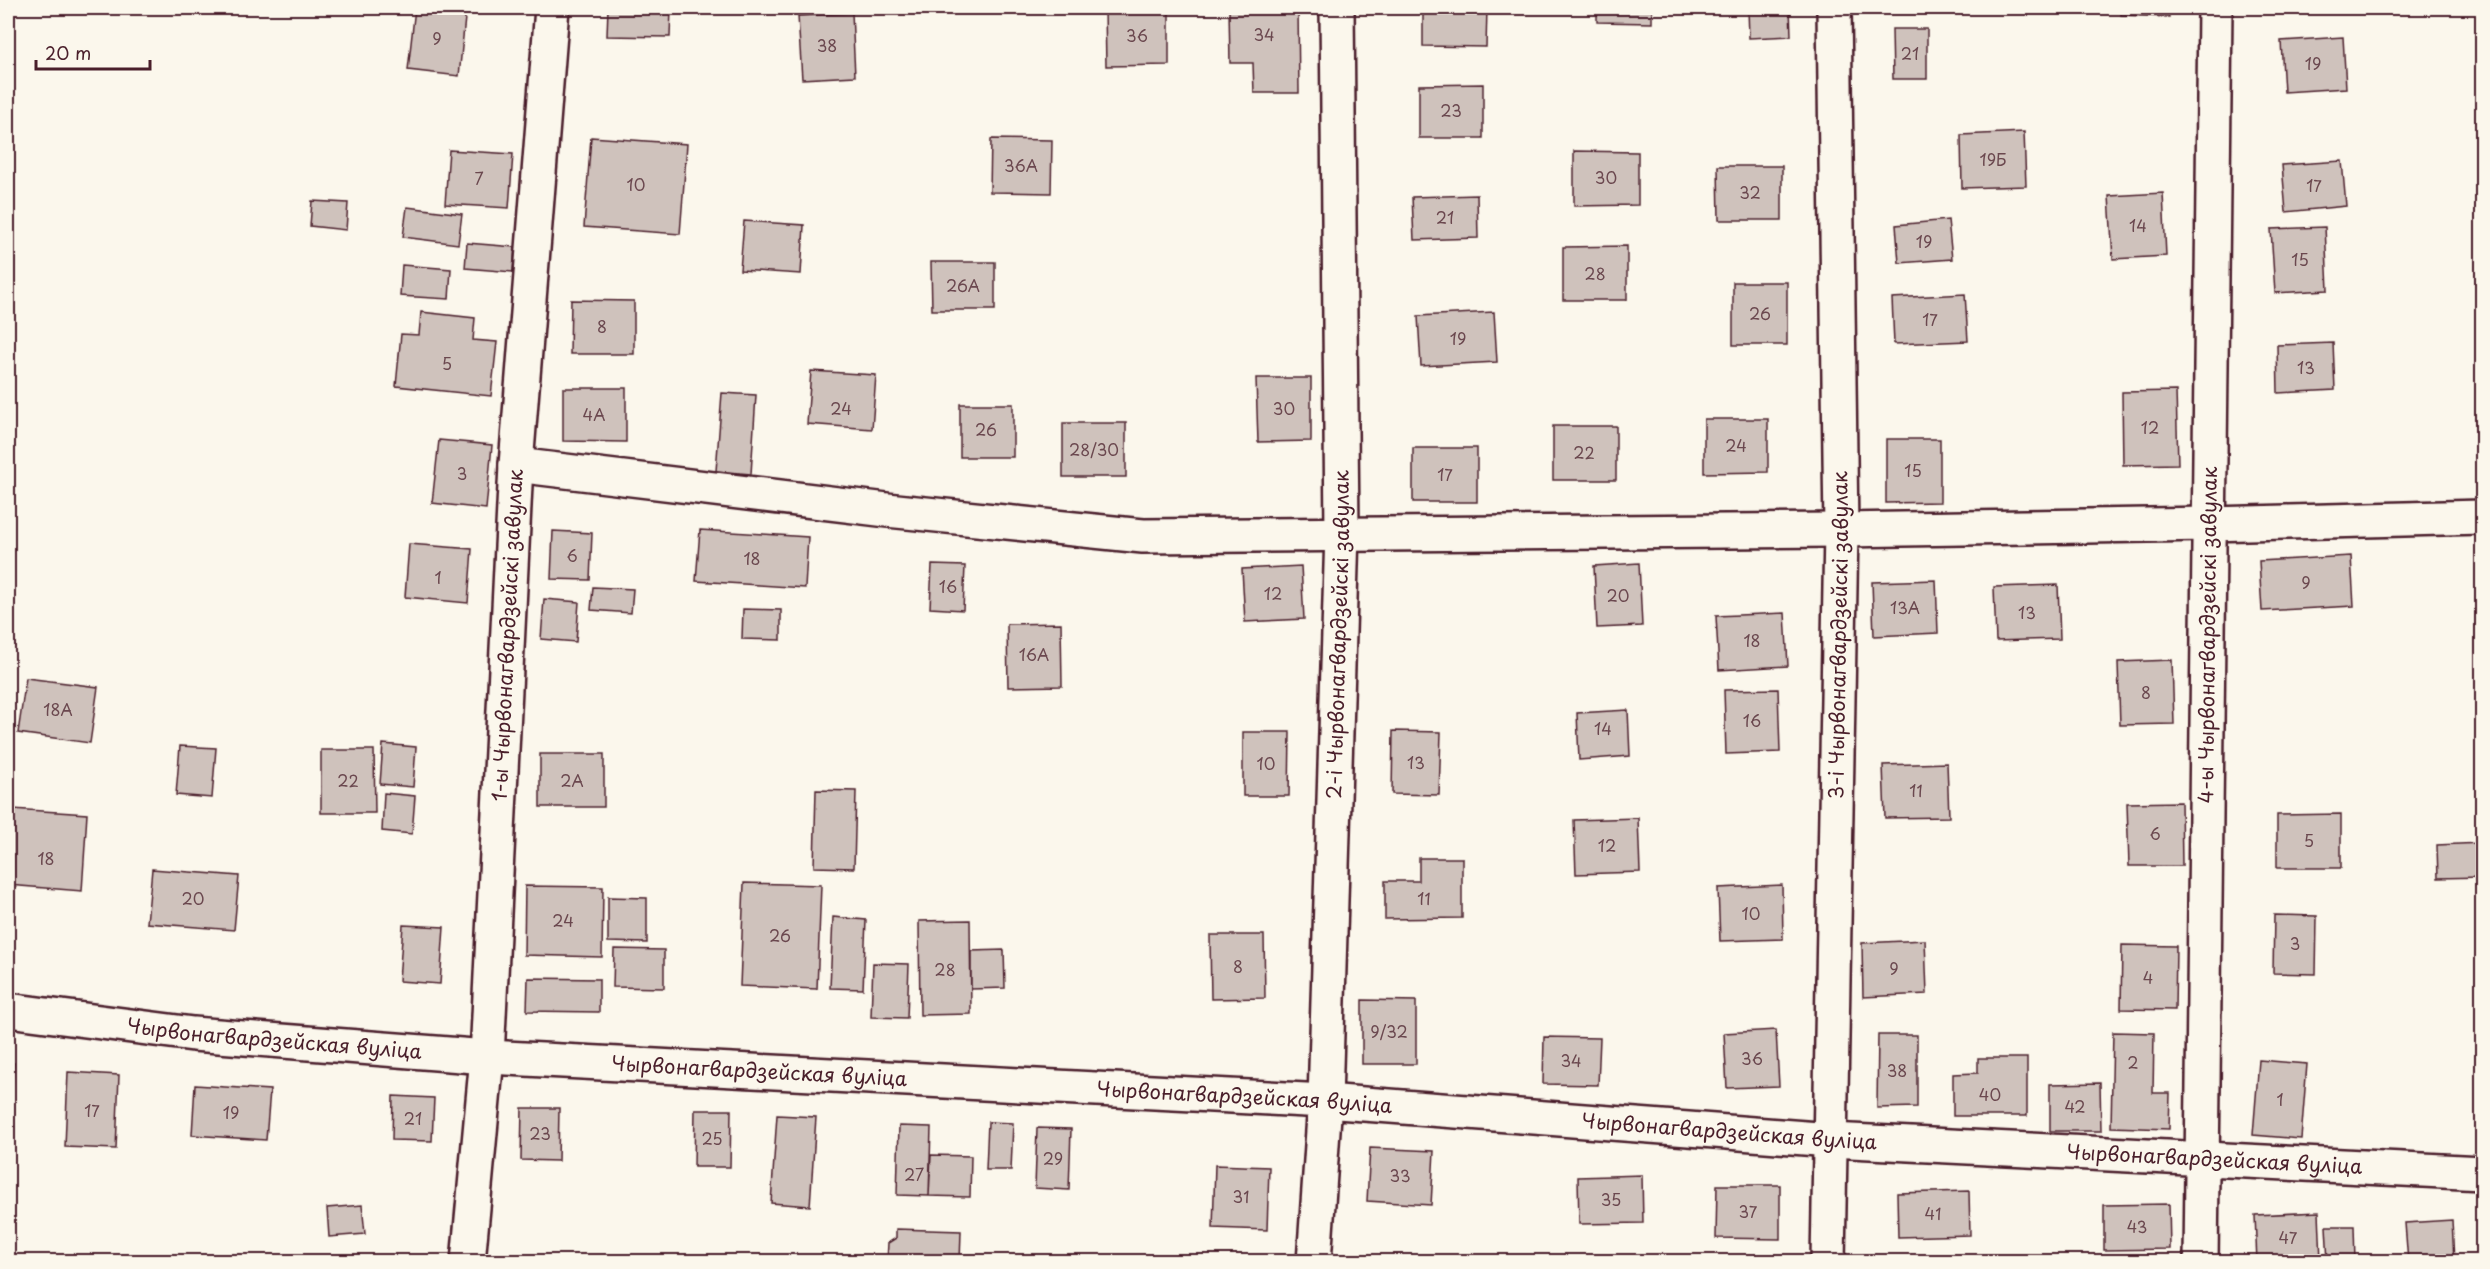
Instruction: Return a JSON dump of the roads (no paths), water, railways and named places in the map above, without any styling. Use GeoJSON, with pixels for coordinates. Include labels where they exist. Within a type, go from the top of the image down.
{"type":"FeatureCollection","features":[{"type":"Feature","properties":{"kind":"street","name":"1-ы Чырвонагвардзейскі завулак"},"geometry":{"type":"LineString","coordinates":[[468,1262],[487,1057],[516,465],[552,8]]}},
{"type":"Feature","properties":{"kind":"street","name":"2-і Чырвонагвардзейскі завулак"},"geometry":{"type":"LineString","coordinates":[[1314,1262],[1325,1101],[1342,532],[1337,8]]}},
{"type":"Feature","properties":{"kind":"street","name":"3-і Чырвонагвардзейскі завулак"},"geometry":{"type":"LineString","coordinates":[[1828,1262],[1841,530],[1834,8]]}},
{"type":"Feature","properties":{"kind":"street","name":"4-ы Чырвонагвардзейскі завулак"},"geometry":{"type":"LineString","coordinates":[[2201,1262],[2216,8]]}},
{"type":"Feature","properties":{"kind":"street"},"geometry":{"type":"LineString","coordinates":[[516,465],[887,510],[1143,536],[1342,532],[1841,530],[2482,517]]}},
{"type":"Feature","properties":{"kind":"street","name":"Чырвонагвардзейская вуліца"},"geometry":{"type":"LineString","coordinates":[[8,1010],[194,1034],[487,1057],[1325,1101],[1831,1140],[2482,1173]]}}]}
